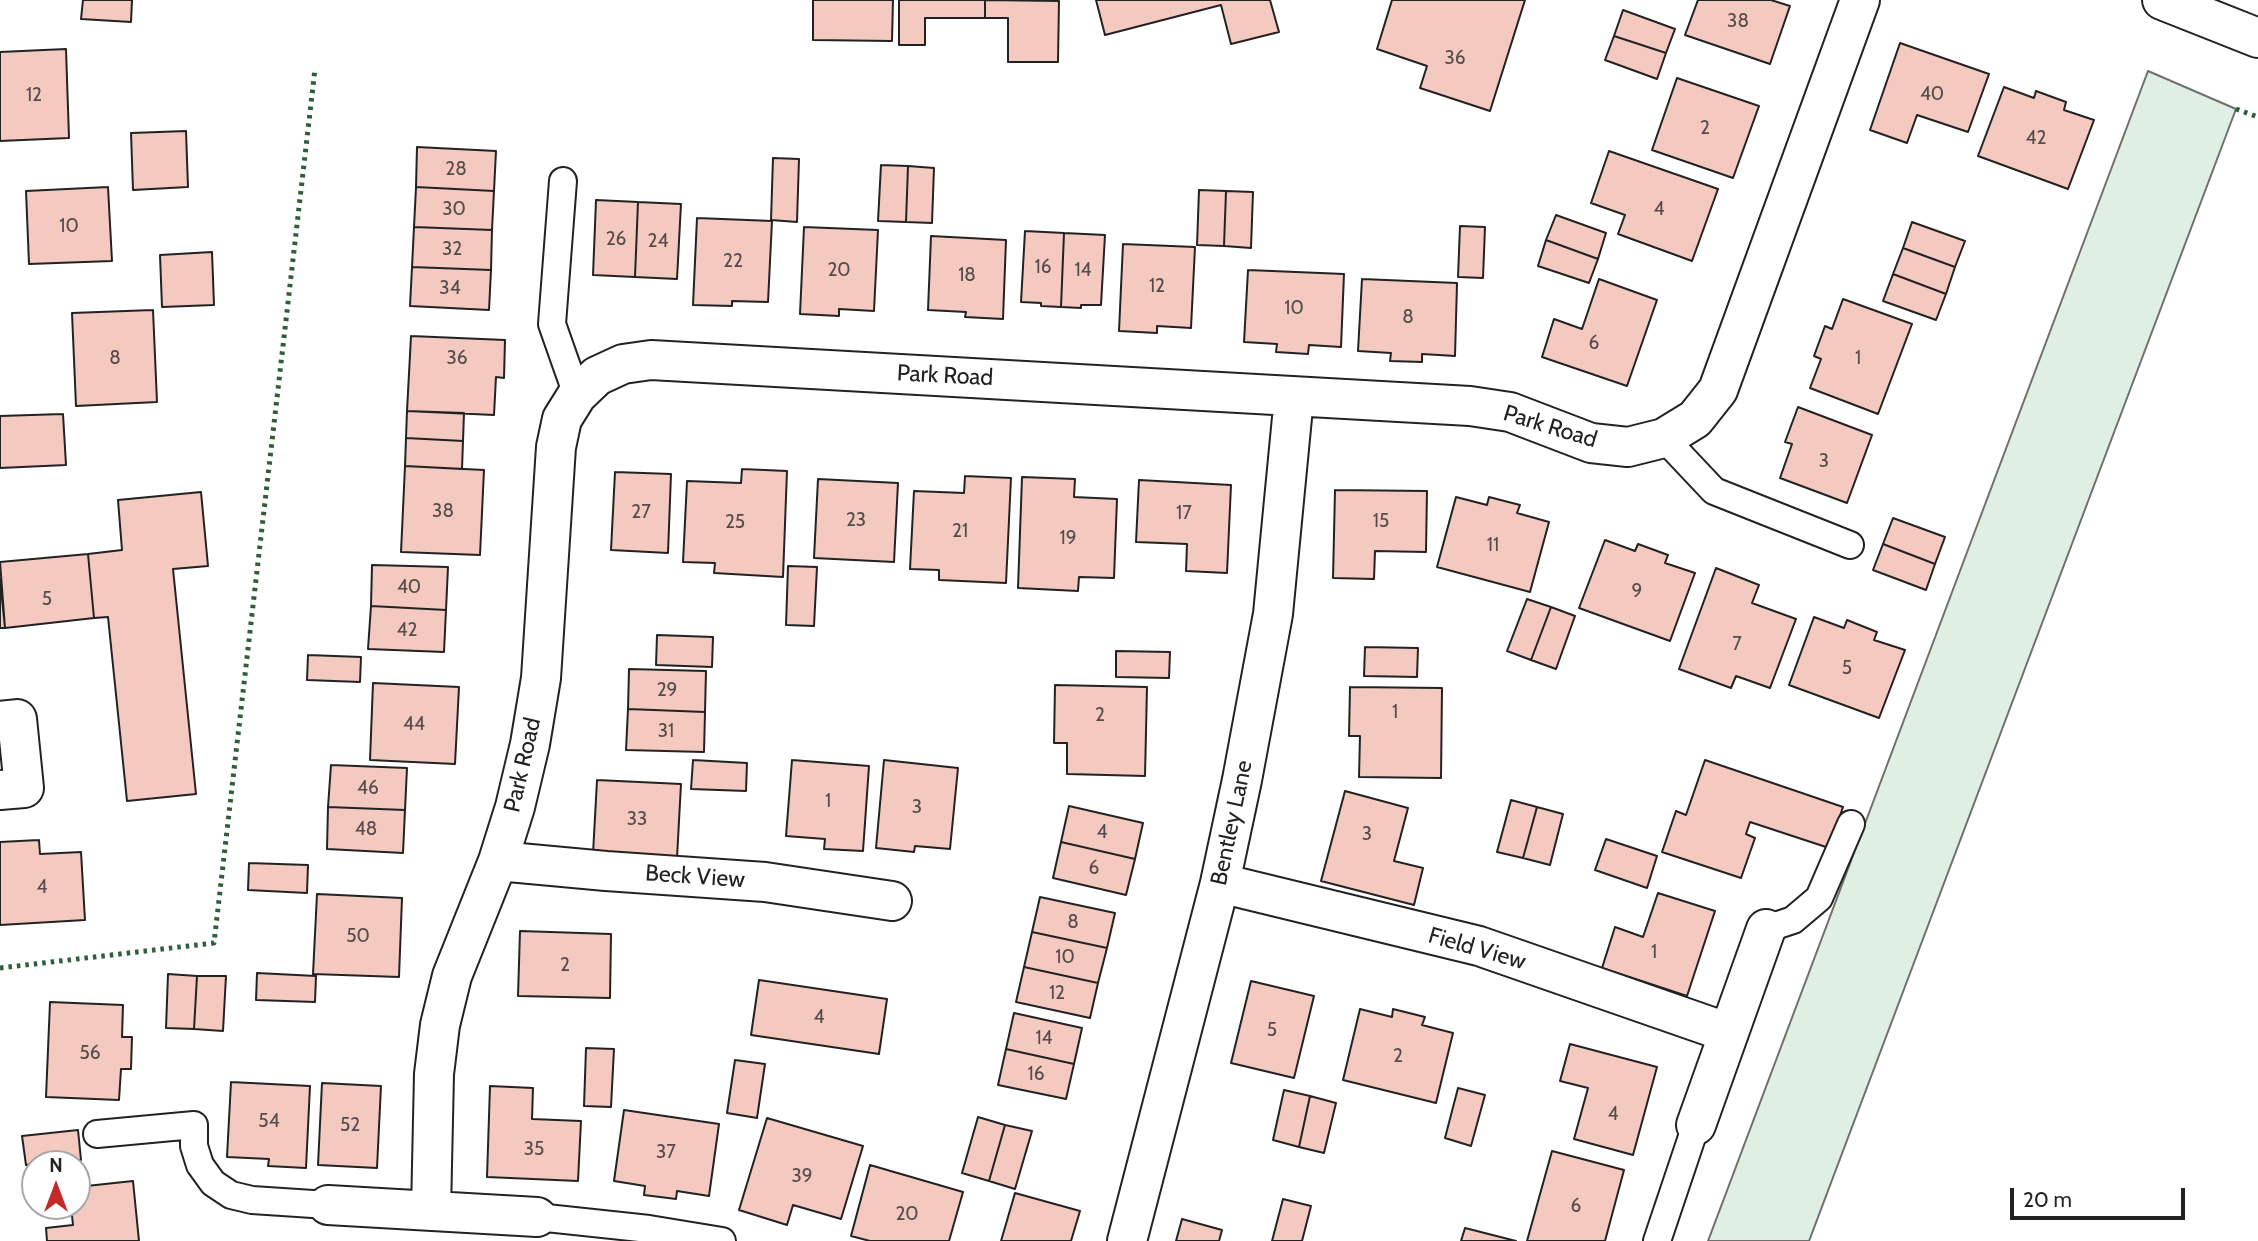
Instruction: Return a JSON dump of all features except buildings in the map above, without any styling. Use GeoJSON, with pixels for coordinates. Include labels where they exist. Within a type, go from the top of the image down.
{"type":"FeatureCollection","features":[{"type":"Feature","properties":{"kind":"street","name":"Park Road"},"geometry":{"type":"LineString","coordinates":[[431,1211],[434,1074],[440,1025],[452,976],[498,861],[515,807],[530,744],[541,678],[556,447],[562,419],[577,395],[597,376],[623,364],[651,360],[1470,406],[1510,412],[1591,443],[1628,447],[1664,438],[1695,419],[1718,390],[1860,0]]}},
{"type":"Feature","properties":{"kind":"street"},"geometry":{"type":"LineString","coordinates":[[2162,0],[2258,38]]}},
{"type":"Feature","properties":{"kind":"street","name":"Bentley Lane"},"geometry":{"type":"LineString","coordinates":[[1127,1241],[1220,883],[1273,614],[1294,397]]}},
{"type":"Feature","properties":{"kind":"street"},"geometry":{"type":"LineString","coordinates":[[0,721],[17,719],[24,788],[0,790]]}},
{"type":"Feature","properties":{"kind":"street","name":"Beck View"},"geometry":{"type":"LineString","coordinates":[[498,861],[765,882],[892,901]]}},
{"type":"Feature","properties":{"kind":"street","name":"Field View"},"geometry":{"type":"LineString","coordinates":[[1220,883],[1479,946],[1729,1033]]}},
{"type":"Feature","properties":{"kind":"street"},"geometry":{"type":"LineString","coordinates":[[1696,1125],[1766,929]]}},
{"type":"Feature","properties":{"kind":"street"},"geometry":{"type":"LineString","coordinates":[[328,1205],[537,1217]]}},
{"type":"Feature","properties":{"kind":"lane"},"geometry":{"type":"LineString","coordinates":[[563,181],[552,324],[577,395]]}},
{"type":"Feature","properties":{"kind":"lane"},"geometry":{"type":"LineString","coordinates":[[1664,438],[1714,491],[1850,545]]}},
{"type":"Feature","properties":{"kind":"lane"},"geometry":{"type":"LineString","coordinates":[[1766,929],[1793,920],[1819,898],[1851,824]]}},
{"type":"Feature","properties":{"kind":"lane"},"geometry":{"type":"LineString","coordinates":[[97,1134],[194,1125],[194,1146],[200,1165],[213,1183],[231,1195],[252,1200],[328,1205]]}},
{"type":"Feature","properties":{"kind":"lane"},"geometry":{"type":"LineString","coordinates":[[1657,1241],[1696,1125]]}},
{"type":"Feature","properties":{"kind":"lane"},"geometry":{"type":"LineString","coordinates":[[537,1217],[649,1229],[722,1241]]}},
{"type":"Feature","properties":{"kind":"green space"},"geometry":{"type":"Polygon","coordinates":[[[2148,71],[2236,109],[1809,1241],[1708,1241],[2148,71]]]}},
{"type":"Feature","properties":{"kind":"hedge"},"geometry":{"type":"LineString","coordinates":[[0,968],[214,943],[315,69]]}},
{"type":"Feature","properties":{"kind":"hedge"},"geometry":{"type":"LineString","coordinates":[[2236,109],[2258,117]]}}]}
